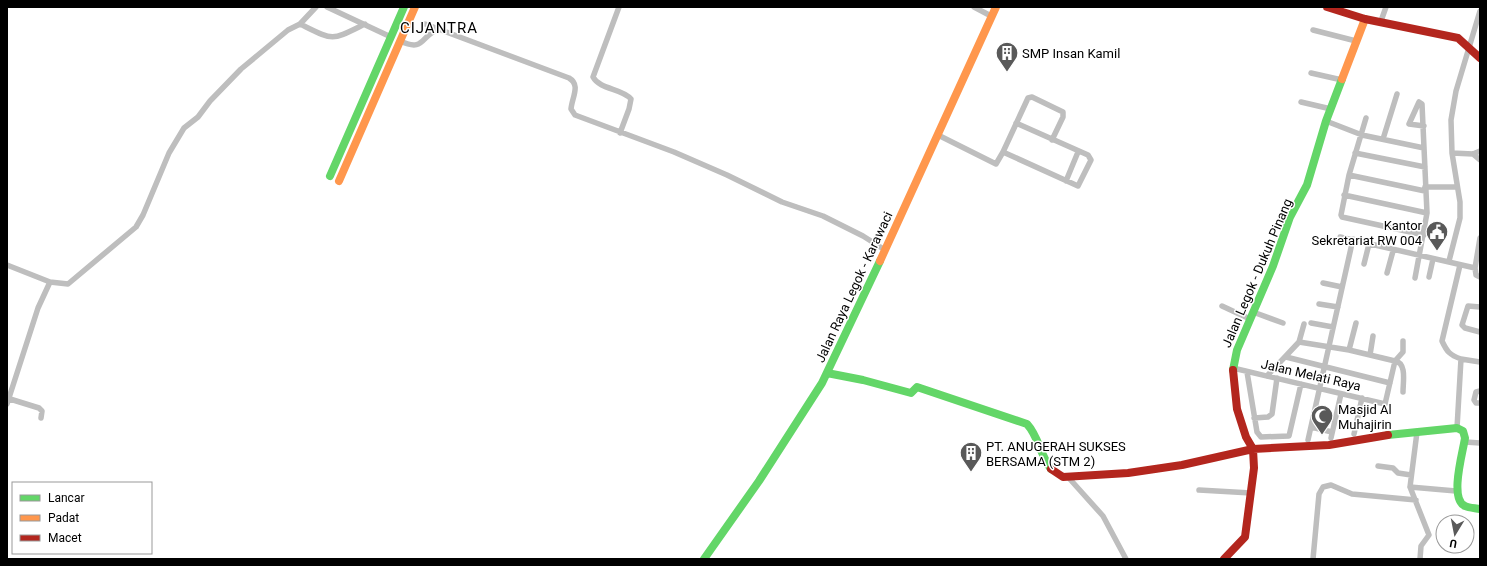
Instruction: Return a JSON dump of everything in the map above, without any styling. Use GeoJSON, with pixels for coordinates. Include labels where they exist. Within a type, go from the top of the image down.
{"type":"FeatureCollection","features":[{"type":"Feature","properties":{"kind":"street"},"geometry":{"type":"LineString","coordinates":[[7,265],[50,282],[64,284],[70,282],[136,227],[143,215],[170,153],[184,128],[198,117],[210,100],[241,69],[288,30],[300,24],[316,7]]}},
{"type":"Feature","properties":{"kind":"street"},"geometry":{"type":"LineString","coordinates":[[327,7],[391,37]]}},
{"type":"Feature","properties":{"kind":"street"},"geometry":{"type":"LineString","coordinates":[[330,176],[404,7]]}},
{"type":"Feature","properties":{"kind":"street"},"geometry":{"type":"LineString","coordinates":[[339,181],[415,7]]}},
{"type":"Feature","properties":{"kind":"street"},"geometry":{"type":"LineString","coordinates":[[618,7],[593,77],[597,82],[626,94],[631,99],[620,133]]}},
{"type":"Feature","properties":{"kind":"street"},"geometry":{"type":"LineString","coordinates":[[974,7],[992,16]]}},
{"type":"Feature","properties":{"kind":"street","name":"Jalan Raya Legok - Karawaci"},"geometry":{"type":"LineString","coordinates":[[704,559],[759,481],[814,397],[827,373],[996,7]]}},
{"type":"Feature","properties":{"kind":"street"},"geometry":{"type":"LineString","coordinates":[[1327,7],[1365,19],[1381,21],[1458,38],[1469,46],[1480,58]]}},
{"type":"Feature","properties":{"kind":"street"},"geometry":{"type":"LineString","coordinates":[[1381,21],[1386,7]]}},
{"type":"Feature","properties":{"kind":"street"},"geometry":{"type":"LineString","coordinates":[[1450,261],[1460,218],[1452,153],[1451,120],[1456,91],[1480,11]]}},
{"type":"Feature","properties":{"kind":"street","name":"Jalan Legok - Dukuh Pinang"},"geometry":{"type":"LineString","coordinates":[[1224,559],[1245,537],[1254,468],[1253,449],[1239,418],[1233,368],[1237,350],[1273,266],[1290,217],[1307,185],[1326,121],[1365,19]]}},
{"type":"Feature","properties":{"kind":"street"},"geometry":{"type":"LineString","coordinates":[[300,24],[328,38],[338,37],[365,24]]}},
{"type":"Feature","properties":{"kind":"street"},"geometry":{"type":"LineString","coordinates":[[425,24],[569,78],[574,81],[575,86],[572,102],[573,113],[620,133],[674,152],[727,175],[782,202],[823,216],[863,236],[885,250]]}},
{"type":"Feature","properties":{"kind":"street"},"geometry":{"type":"LineString","coordinates":[[400,41],[411,46],[421,43],[433,31],[440,29]]}},
{"type":"Feature","properties":{"kind":"street"},"geometry":{"type":"LineString","coordinates":[[1314,30],[1356,41]]}},
{"type":"Feature","properties":{"kind":"street"},"geometry":{"type":"LineString","coordinates":[[375,73],[384,77]]}},
{"type":"Feature","properties":{"kind":"street"},"geometry":{"type":"LineString","coordinates":[[1311,73],[1342,80]]}},
{"type":"Feature","properties":{"kind":"street"},"geometry":{"type":"LineString","coordinates":[[1383,139],[1397,94]]}},
{"type":"Feature","properties":{"kind":"street"},"geometry":{"type":"LineString","coordinates":[[938,135],[993,164],[998,162],[1028,98],[1032,97],[1063,112],[1063,117],[1052,140]]}},
{"type":"Feature","properties":{"kind":"street"},"geometry":{"type":"LineString","coordinates":[[1301,102],[1331,109]]}},
{"type":"Feature","properties":{"kind":"street"},"geometry":{"type":"LineString","coordinates":[[1366,118],[1344,195],[1340,212],[1342,217],[1424,235]]}},
{"type":"Feature","properties":{"kind":"street"},"geometry":{"type":"LineString","coordinates":[[1326,121],[1362,135],[1424,148]]}},
{"type":"Feature","properties":{"kind":"street"},"geometry":{"type":"LineString","coordinates":[[1003,152],[1066,181],[1079,185],[1090,160],[1088,156],[1016,123]]}},
{"type":"Feature","properties":{"kind":"street"},"geometry":{"type":"LineString","coordinates":[[1415,278],[1427,212],[1424,126]]}},
{"type":"Feature","properties":{"kind":"street"},"geometry":{"type":"LineString","coordinates":[[1452,153],[1473,154],[1480,151]]}},
{"type":"Feature","properties":{"kind":"street"},"geometry":{"type":"LineString","coordinates":[[1066,181],[1078,152]]}},
{"type":"Feature","properties":{"kind":"street"},"geometry":{"type":"LineString","coordinates":[[1355,153],[1425,167]]}},
{"type":"Feature","properties":{"kind":"street"},"geometry":{"type":"LineString","coordinates":[[1473,154],[1480,160]]}},
{"type":"Feature","properties":{"kind":"street"},"geometry":{"type":"LineString","coordinates":[[1349,175],[1425,189],[1457,187]]}},
{"type":"Feature","properties":{"kind":"street"},"geometry":{"type":"LineString","coordinates":[[1344,195],[1427,212]]}},
{"type":"Feature","properties":{"kind":"street"},"geometry":{"type":"LineString","coordinates":[[1340,237],[1353,239],[1419,257],[1450,261],[1475,268]]}},
{"type":"Feature","properties":{"kind":"street"},"geometry":{"type":"LineString","coordinates":[[1480,238],[1478,261],[1475,268],[1476,275],[1480,277]]}},
{"type":"Feature","properties":{"kind":"street"},"geometry":{"type":"LineString","coordinates":[[1308,440],[1353,239]]}},
{"type":"Feature","properties":{"kind":"street"},"geometry":{"type":"LineString","coordinates":[[1364,264],[1369,244]]}},
{"type":"Feature","properties":{"kind":"street"},"geometry":{"type":"LineString","coordinates":[[1387,273],[1393,250]]}},
{"type":"Feature","properties":{"kind":"street"},"geometry":{"type":"LineString","coordinates":[[1429,277],[1433,259]]}},
{"type":"Feature","properties":{"kind":"street"},"geometry":{"type":"LineString","coordinates":[[1460,265],[1442,341],[1450,355],[1461,359],[1480,362]]}},
{"type":"Feature","properties":{"kind":"street"},"geometry":{"type":"LineString","coordinates":[[7,404],[38,308],[50,282]]}},
{"type":"Feature","properties":{"kind":"street"},"geometry":{"type":"LineString","coordinates":[[1323,283],[1342,286]]}},
{"type":"Feature","properties":{"kind":"street"},"geometry":{"type":"LineString","coordinates":[[1318,304],[1338,307]]}},
{"type":"Feature","properties":{"kind":"street"},"geometry":{"type":"LineString","coordinates":[[1222,306],[1251,316],[1282,322]]}},
{"type":"Feature","properties":{"kind":"street"},"geometry":{"type":"LineString","coordinates":[[1480,307],[1468,306],[1462,325],[1464,328],[1480,332]]}},
{"type":"Feature","properties":{"kind":"street"},"geometry":{"type":"LineString","coordinates":[[1311,323],[1333,326]]}},
{"type":"Feature","properties":{"kind":"street"},"geometry":{"type":"LineString","coordinates":[[1349,350],[1356,323]]}},
{"type":"Feature","properties":{"kind":"street"},"geometry":{"type":"LineString","coordinates":[[1267,376],[1300,342],[1304,324]]}},
{"type":"Feature","properties":{"kind":"street"},"geometry":{"type":"LineString","coordinates":[[1370,355],[1373,336]]}},
{"type":"Feature","properties":{"kind":"street"},"geometry":{"type":"LineString","coordinates":[[1286,357],[1390,383],[1395,361],[1403,352],[1403,341]]}},
{"type":"Feature","properties":{"kind":"street"},"geometry":{"type":"LineString","coordinates":[[1300,342],[1349,350],[1400,363],[1402,367],[1403,392]]}},
{"type":"Feature","properties":{"kind":"street"},"geometry":{"type":"LineString","coordinates":[[1457,428],[1461,359]]}},
{"type":"Feature","properties":{"kind":"street","name":"Jalan Melati Raya"},"geometry":{"type":"LineString","coordinates":[[1233,368],[1385,404],[1390,383]]}},
{"type":"Feature","properties":{"kind":"street"},"geometry":{"type":"LineString","coordinates":[[1247,372],[1254,418],[1259,436],[1289,436]]}},
{"type":"Feature","properties":{"kind":"street"},"geometry":{"type":"LineString","coordinates":[[827,373],[864,380],[911,393],[917,387],[1027,424],[1034,432],[1042,456],[1060,476],[1068,477],[1128,473],[1182,465],[1253,449],[1329,445],[1417,432],[1457,428],[1465,434],[1465,442],[1456,491],[1461,504],[1469,508],[1480,509]]}},
{"type":"Feature","properties":{"kind":"street"},"geometry":{"type":"LineString","coordinates":[[1254,418],[1268,417],[1272,414],[1277,378]]}},
{"type":"Feature","properties":{"kind":"street"},"geometry":{"type":"LineString","coordinates":[[1288,448],[1289,436],[1301,384]]}},
{"type":"Feature","properties":{"kind":"street"},"geometry":{"type":"LineString","coordinates":[[1480,391],[1476,392],[1474,400],[1476,403],[1480,404]]}},
{"type":"Feature","properties":{"kind":"street"},"geometry":{"type":"LineString","coordinates":[[1311,427],[1332,435],[1341,394]]}},
{"type":"Feature","properties":{"kind":"street"},"geometry":{"type":"LineString","coordinates":[[10,398],[39,408],[42,411],[41,418]]}},
{"type":"Feature","properties":{"kind":"street"},"geometry":{"type":"LineString","coordinates":[[1354,434],[1362,398]]}},
{"type":"Feature","properties":{"kind":"street"},"geometry":{"type":"LineString","coordinates":[[1417,432],[1410,487],[1429,535],[1421,546],[1420,559]]}},
{"type":"Feature","properties":{"kind":"street"},"geometry":{"type":"LineString","coordinates":[[1465,442],[1480,443]]}},
{"type":"Feature","properties":{"kind":"street"},"geometry":{"type":"LineString","coordinates":[[1378,466],[1394,468],[1398,473],[1411,475]]}},
{"type":"Feature","properties":{"kind":"street"},"geometry":{"type":"LineString","coordinates":[[1068,477],[1103,516],[1126,559]]}},
{"type":"Feature","properties":{"kind":"street"},"geometry":{"type":"LineString","coordinates":[[1313,559],[1320,494],[1323,487],[1331,485],[1358,494],[1416,500]]}},
{"type":"Feature","properties":{"kind":"street"},"geometry":{"type":"LineString","coordinates":[[1410,487],[1456,491]]}},
{"type":"Feature","properties":{"kind":"street"},"geometry":{"type":"LineString","coordinates":[[1199,490],[1251,493]]}},
{"type":"Feature","properties":{"kind":"traffic: fast"},"geometry":{"type":"LineString","coordinates":[[330,176],[404,7]]}},
{"type":"Feature","properties":{"kind":"traffic: fast"},"geometry":{"type":"LineString","coordinates":[[1233,370],[1237,350],[1273,266],[1290,217],[1307,185],[1326,121],[1342,79]]}},
{"type":"Feature","properties":{"kind":"traffic: fast"},"geometry":{"type":"LineString","coordinates":[[704,559],[759,481],[822,383],[880,261]]}},
{"type":"Feature","properties":{"kind":"traffic: fast"},"geometry":{"type":"LineString","coordinates":[[827,373],[863,380],[911,393],[917,387],[1027,424],[1051,469]]}},
{"type":"Feature","properties":{"kind":"traffic: fast"},"geometry":{"type":"LineString","coordinates":[[1388,435],[1457,428],[1463,431],[1465,438],[1458,475],[1458,494],[1460,502],[1465,506],[1480,509]]}},
{"type":"Feature","properties":{"kind":"traffic: slow"},"geometry":{"type":"LineString","coordinates":[[339,181],[415,7]]}},
{"type":"Feature","properties":{"kind":"traffic: slow"},"geometry":{"type":"LineString","coordinates":[[880,261],[996,7]]}},
{"type":"Feature","properties":{"kind":"traffic: slow"},"geometry":{"type":"LineString","coordinates":[[1342,79],[1365,19]]}},
{"type":"Feature","properties":{"kind":"traffic: jam"},"geometry":{"type":"LineString","coordinates":[[1327,7],[1365,19],[1458,38],[1480,58]]}},
{"type":"Feature","properties":{"kind":"traffic: jam"},"geometry":{"type":"LineString","coordinates":[[1224,559],[1245,537],[1254,468],[1253,449],[1246,437],[1237,409],[1233,370]]}},
{"type":"Feature","properties":{"kind":"traffic: jam"},"geometry":{"type":"LineString","coordinates":[[1051,469],[1063,477],[1128,473],[1182,465],[1253,449],[1329,445],[1388,435]]}},
{"type":"Feature","properties":{"kind":"place","name":"SMP Insan Kamil"},"geometry":{"type":"Point","coordinates":[1007,72]}},
{"type":"Feature","properties":{"kind":"place","name":"Kantor Sekretariat RW 004"},"geometry":{"type":"Point","coordinates":[1437,252]}},
{"type":"Feature","properties":{"kind":"place","name":"Masjid Al Muhajirin"},"geometry":{"type":"Point","coordinates":[1322,436]}},
{"type":"Feature","properties":{"kind":"place","name":"PT. ANUGERAH SUKSES BERSAMA (STM 2)"},"geometry":{"type":"Point","coordinates":[971,472]}},
{"type":"Feature","properties":{"kind":"district","name":"CIJANTRA"},"geometry":{"type":"Point","coordinates":[439,28]}}]}
